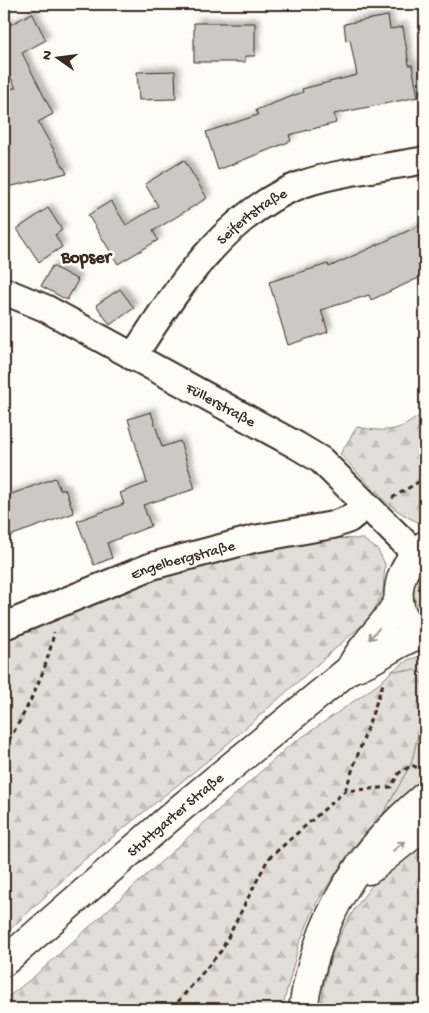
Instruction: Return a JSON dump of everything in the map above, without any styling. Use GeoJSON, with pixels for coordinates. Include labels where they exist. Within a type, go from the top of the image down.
{"type":"FeatureCollection","features":[{"type":"Feature","properties":{"kind":"main road"},"geometry":{"type":"LineString","coordinates":[[420,549],[402,574],[400,599],[406,619],[423,635]]}},
{"type":"Feature","properties":{"kind":"main road","name":"Stuttgarter Straße"},"geometry":{"type":"LineString","coordinates":[[350,669],[358,652],[393,612],[400,599]]}},
{"type":"Feature","properties":{"kind":"main road","name":"Stuttgarter Straße"},"geometry":{"type":"LineString","coordinates":[[4,962],[175,813],[350,669],[364,665],[411,637],[423,635]]}},
{"type":"Feature","properties":{"kind":"main road"},"geometry":{"type":"LineString","coordinates":[[303,1009],[310,971],[324,928],[348,885],[365,856],[381,836],[425,796]]}},
{"type":"Feature","properties":{"kind":"main road"},"geometry":{"type":"LineString","coordinates":[[348,885],[425,825]]}},
{"type":"Feature","properties":{"kind":"street","name":"Seifertstraße"},"geometry":{"type":"LineString","coordinates":[[133,357],[159,316],[187,278],[237,225],[259,207],[287,191],[320,179],[425,160]]}},
{"type":"Feature","properties":{"kind":"street","name":"Füllerstraße"},"geometry":{"type":"LineString","coordinates":[[4,291],[44,308],[296,445],[320,460],[366,506],[420,549]]}},
{"type":"Feature","properties":{"kind":"street","name":"Engelbergstraße"},"geometry":{"type":"LineString","coordinates":[[4,626],[60,602],[181,556],[254,539],[334,525],[349,518],[366,506]]}},
{"type":"Feature","properties":{"kind":"path"},"geometry":{"type":"LineString","coordinates":[[366,506],[389,500],[425,478]]}},
{"type":"Feature","properties":{"kind":"path"},"geometry":{"type":"LineString","coordinates":[[4,748],[35,689],[52,646],[60,602]]}},
{"type":"Feature","properties":{"kind":"path"},"geometry":{"type":"LineString","coordinates":[[172,1009],[221,951],[268,859],[345,791],[386,677]]}},
{"type":"Feature","properties":{"kind":"path"},"geometry":{"type":"LineString","coordinates":[[345,791],[391,787],[399,774],[412,765],[425,772]]}},
{"type":"Feature","properties":{"kind":"green space"},"geometry":{"type":"Polygon","coordinates":[[[425,411],[425,524],[413,520],[390,505],[340,454],[357,427],[378,430],[394,429],[408,423],[425,411]]]}},
{"type":"Feature","properties":{"kind":"green space"},"geometry":{"type":"Polygon","coordinates":[[[318,538],[363,539],[378,550],[385,564],[383,592],[371,617],[216,754],[84,860],[4,935],[4,634],[213,557],[318,538]]]}},
{"type":"Feature","properties":{"kind":"green space"},"geometry":{"type":"Polygon","coordinates":[[[425,561],[425,617],[416,603],[414,589],[417,575],[425,561]]]}},
{"type":"Feature","properties":{"kind":"green space"},"geometry":{"type":"Polygon","coordinates":[[[420,656],[425,657],[425,678],[423,674],[392,671],[408,660],[420,656]]]}},
{"type":"Feature","properties":{"kind":"green space"},"geometry":{"type":"Polygon","coordinates":[[[414,670],[423,674],[425,678],[425,705],[411,764],[383,814],[350,851],[316,904],[299,944],[282,1009],[4,1009],[4,1000],[36,975],[288,747],[380,683],[392,671],[414,670]]]}},
{"type":"Feature","properties":{"kind":"green space"},"geometry":{"type":"Polygon","coordinates":[[[425,705],[425,776],[383,814],[411,764],[425,705]]]}},
{"type":"Feature","properties":{"kind":"green space"},"geometry":{"type":"Polygon","coordinates":[[[425,836],[425,1009],[321,1009],[323,991],[332,954],[348,920],[369,889],[425,836]]]}},
{"type":"Feature","properties":{"kind":"building"},"geometry":{"type":"Polygon","coordinates":[[[32,13],[46,40],[22,53],[53,114],[38,122],[67,173],[4,188],[4,89],[16,88],[4,64],[4,17],[8,26],[32,13]]]}},
{"type":"Feature","properties":{"kind":"building"},"geometry":{"type":"Polygon","coordinates":[[[388,16],[390,29],[403,27],[409,65],[412,65],[418,97],[334,114],[336,123],[289,135],[291,141],[218,170],[206,132],[258,115],[256,110],[303,92],[302,89],[357,75],[350,40],[346,41],[344,24],[388,16]]]}},
{"type":"Feature","properties":{"kind":"building"},"geometry":{"type":"Polygon","coordinates":[[[194,23],[255,23],[255,56],[245,56],[245,62],[194,62],[194,23]]]}},
{"type":"Feature","properties":{"kind":"building"},"geometry":{"type":"Polygon","coordinates":[[[175,71],[176,99],[139,100],[137,72],[175,71]]]}},
{"type":"Feature","properties":{"kind":"building"},"geometry":{"type":"Polygon","coordinates":[[[184,160],[207,198],[153,231],[158,240],[118,264],[88,215],[111,201],[126,225],[158,206],[145,184],[184,160]]]}},
{"type":"Feature","properties":{"kind":"building"},"geometry":{"type":"Polygon","coordinates":[[[48,208],[62,230],[55,235],[62,247],[39,262],[17,229],[48,208]]]}},
{"type":"Feature","properties":{"kind":"building"},"geometry":{"type":"Polygon","coordinates":[[[425,223],[425,275],[371,300],[369,295],[321,310],[328,332],[288,345],[269,282],[328,264],[329,267],[425,223]]]}},
{"type":"Feature","properties":{"kind":"building"},"geometry":{"type":"Polygon","coordinates":[[[52,266],[78,280],[67,300],[41,286],[52,266]]]}},
{"type":"Feature","properties":{"kind":"building"},"geometry":{"type":"Polygon","coordinates":[[[120,289],[134,308],[110,325],[96,305],[120,289]]]}},
{"type":"Feature","properties":{"kind":"building"},"geometry":{"type":"Polygon","coordinates":[[[151,412],[162,447],[180,441],[195,489],[143,505],[151,526],[107,543],[112,558],[94,565],[77,521],[124,504],[120,493],[147,483],[128,419],[151,412]]]}},
{"type":"Feature","properties":{"kind":"building"},"geometry":{"type":"Polygon","coordinates":[[[55,478],[60,490],[65,489],[74,513],[4,538],[4,497],[55,478]]]}},
{"type":"Feature","properties":{"kind":"district","name":"Bopser"},"geometry":{"type":"Point","coordinates":[86,256]}}]}
